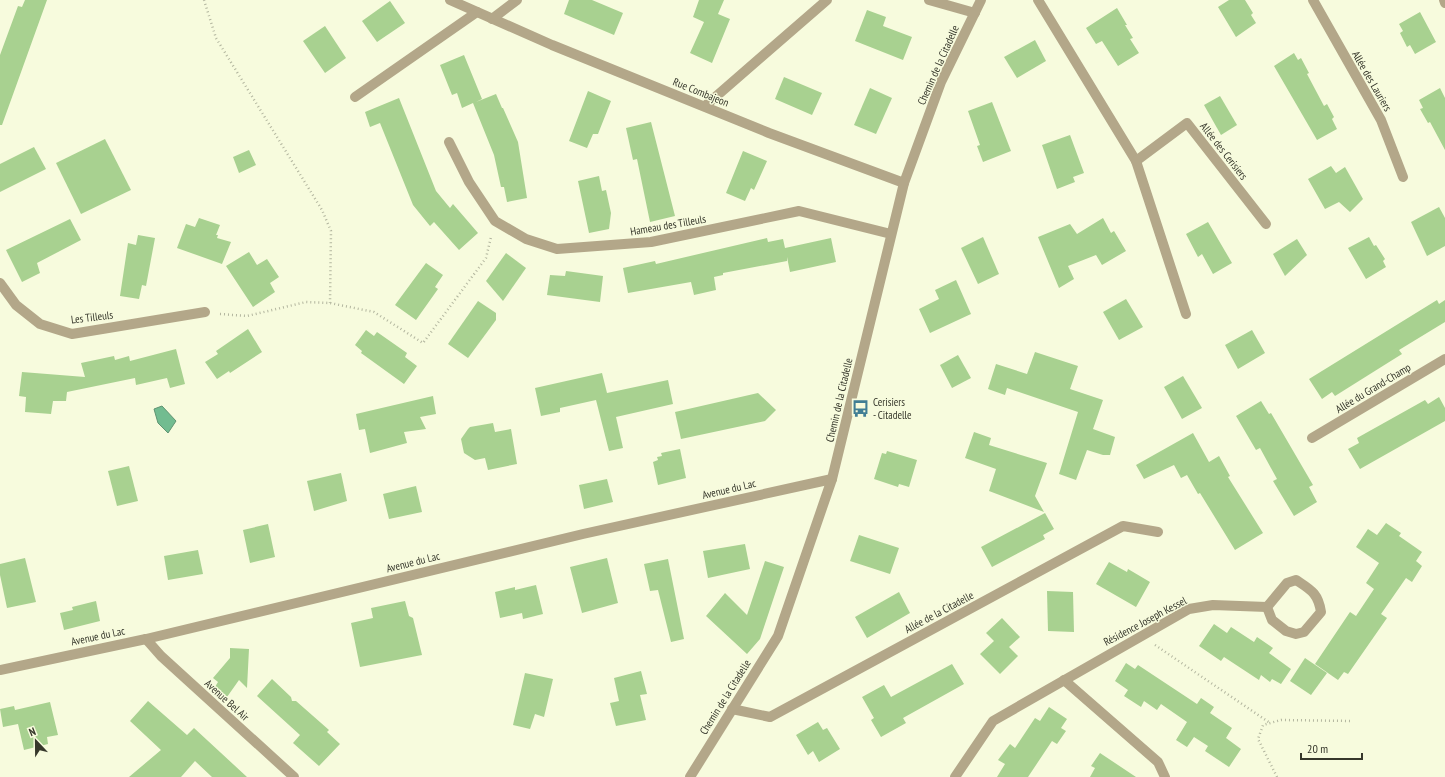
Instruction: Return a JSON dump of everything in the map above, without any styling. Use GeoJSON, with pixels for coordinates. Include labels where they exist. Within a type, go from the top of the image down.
{"type":"FeatureCollection","features":[{"type":"Feature","properties":{"kind":"street","name":"Rue Combajeon"},"geometry":{"type":"LineString","coordinates":[[450,0],[552,45],[705,106],[770,134],[904,182]]}},
{"type":"Feature","properties":{"kind":"street"},"geometry":{"type":"LineString","coordinates":[[492,19],[517,0]]}},
{"type":"Feature","properties":{"kind":"street"},"geometry":{"type":"LineString","coordinates":[[705,106],[828,0]]}},
{"type":"Feature","properties":{"kind":"street","name":"Chemin de la Citadelle"},"geometry":{"type":"LineString","coordinates":[[929,0],[975,13]]}},
{"type":"Feature","properties":{"kind":"street","name":"Chemin de la Citadelle"},"geometry":{"type":"LineString","coordinates":[[690,777],[778,636],[832,479],[904,182],[941,82],[981,0]]}},
{"type":"Feature","properties":{"kind":"street"},"geometry":{"type":"LineString","coordinates":[[1038,0],[1136,161],[1186,314]]}},
{"type":"Feature","properties":{"kind":"street","name":"Allée des Lauriers"},"geometry":{"type":"LineString","coordinates":[[1313,0],[1381,120],[1403,177]]}},
{"type":"Feature","properties":{"kind":"street"},"geometry":{"type":"LineString","coordinates":[[355,97],[477,12]]}},
{"type":"Feature","properties":{"kind":"street","name":"Allée des Cerisiers"},"geometry":{"type":"LineString","coordinates":[[1136,161],[1187,123],[1266,224]]}},
{"type":"Feature","properties":{"kind":"street","name":"Hameau des Tilleuls"},"geometry":{"type":"LineString","coordinates":[[449,142],[469,182],[495,221],[526,239],[557,249],[651,242],[799,211],[891,234]]}},
{"type":"Feature","properties":{"kind":"street","name":"Les Tilleuls"},"geometry":{"type":"LineString","coordinates":[[0,283],[16,305],[40,324],[72,334],[205,312]]}},
{"type":"Feature","properties":{"kind":"street","name":"Allée du Grand-Champ"},"geometry":{"type":"LineString","coordinates":[[1312,438],[1445,359]]}},
{"type":"Feature","properties":{"kind":"street","name":"Avenue du Lac"},"geometry":{"type":"LineString","coordinates":[[0,670],[146,639],[576,535],[832,479]]}},
{"type":"Feature","properties":{"kind":"street","name":"Allée de la Citadelle"},"geometry":{"type":"LineString","coordinates":[[732,709],[770,717],[1123,526],[1158,532]]}},
{"type":"Feature","properties":{"kind":"street"},"geometry":{"type":"LineString","coordinates":[[1296,580],[1315,593],[1320,601],[1321,612],[1304,632],[1296,634],[1286,631],[1272,620],[1267,607],[1288,583],[1296,580]]}},
{"type":"Feature","properties":{"kind":"street","name":"Résidence Joseph Kessel"},"geometry":{"type":"LineString","coordinates":[[955,777],[993,721],[1188,609],[1213,605],[1267,607]]}},
{"type":"Feature","properties":{"kind":"street","name":"Avenue Bel Air"},"geometry":{"type":"LineString","coordinates":[[146,639],[161,656],[294,777]]}},
{"type":"Feature","properties":{"kind":"street"},"geometry":{"type":"LineString","coordinates":[[1064,680],[1158,762],[1165,777]]}},
{"type":"Feature","properties":{"kind":"path"},"geometry":{"type":"LineString","coordinates":[[204,0],[216,38],[322,210],[331,231],[330,302]]}},
{"type":"Feature","properties":{"kind":"path"},"geometry":{"type":"LineString","coordinates":[[205,312],[247,316],[306,302],[330,302],[374,312],[423,344],[486,258],[495,221]]}},
{"type":"Feature","properties":{"kind":"path"},"geometry":{"type":"LineString","coordinates":[[1141,636],[1270,723]]}},
{"type":"Feature","properties":{"kind":"path"},"geometry":{"type":"LineString","coordinates":[[1277,777],[1258,738],[1263,725],[1281,720],[1352,721]]}},
{"type":"Feature","properties":{"kind":"shaded area"},"geometry":{"type":"Polygon","coordinates":[[[162,406],[176,421],[168,433],[158,423],[154,409],[162,406]]]}},
{"type":"Feature","properties":{"kind":"building"},"geometry":{"type":"Polygon","coordinates":[[[25,0],[47,0],[2,125],[0,125],[0,55],[18,6],[22,7],[25,0]]]}},
{"type":"Feature","properties":{"kind":"building"},"geometry":{"type":"Polygon","coordinates":[[[569,0],[592,0],[623,13],[614,35],[564,14],[569,0]]]}},
{"type":"Feature","properties":{"kind":"building"},"geometry":{"type":"Polygon","coordinates":[[[699,0],[724,0],[718,14],[730,19],[712,63],[690,53],[704,22],[693,17],[699,0]]]}},
{"type":"Feature","properties":{"kind":"building"},"geometry":{"type":"Polygon","coordinates":[[[1229,0],[1245,0],[1253,13],[1251,15],[1256,23],[1236,37],[1218,7],[1229,0]]]}},
{"type":"Feature","properties":{"kind":"building"},"geometry":{"type":"Polygon","coordinates":[[[390,1],[405,23],[377,42],[362,21],[390,1]]]}},
{"type":"Feature","properties":{"kind":"building"},"geometry":{"type":"Polygon","coordinates":[[[1117,8],[1133,38],[1130,39],[1139,53],[1118,66],[1102,41],[1096,44],[1086,28],[1117,8]]]}},
{"type":"Feature","properties":{"kind":"building"},"geometry":{"type":"Polygon","coordinates":[[[867,10],[886,17],[883,26],[912,37],[903,60],[855,41],[867,10]]]}},
{"type":"Feature","properties":{"kind":"building"},"geometry":{"type":"Polygon","coordinates":[[[1420,12],[1436,42],[1415,54],[1410,45],[1407,47],[1400,33],[1403,31],[1399,24],[1420,12]]]}},
{"type":"Feature","properties":{"kind":"building"},"geometry":{"type":"Polygon","coordinates":[[[325,26],[346,58],[325,73],[303,41],[325,26]]]}},
{"type":"Feature","properties":{"kind":"building"},"geometry":{"type":"Polygon","coordinates":[[[1035,40],[1046,61],[1017,78],[1004,57],[1035,40]]]}},
{"type":"Feature","properties":{"kind":"building"},"geometry":{"type":"Polygon","coordinates":[[[1294,53],[1298,60],[1301,58],[1309,73],[1307,74],[1324,106],[1327,104],[1334,117],[1332,119],[1337,129],[1317,140],[1274,66],[1294,53]]]}},
{"type":"Feature","properties":{"kind":"building"},"geometry":{"type":"Polygon","coordinates":[[[464,55],[482,99],[476,102],[496,94],[518,142],[527,198],[507,202],[504,187],[501,187],[494,155],[473,103],[462,108],[457,93],[452,95],[440,65],[464,55]]]}},
{"type":"Feature","properties":{"kind":"building"},"geometry":{"type":"Polygon","coordinates":[[[784,77],[822,93],[812,115],[775,99],[784,77]]]}},
{"type":"Feature","properties":{"kind":"building"},"geometry":{"type":"Polygon","coordinates":[[[870,88],[892,98],[876,134],[854,125],[870,88]]]}},
{"type":"Feature","properties":{"kind":"building"},"geometry":{"type":"Polygon","coordinates":[[[1440,88],[1445,98],[1445,150],[1430,122],[1428,123],[1420,109],[1423,108],[1419,100],[1440,88]]]}},
{"type":"Feature","properties":{"kind":"building"},"geometry":{"type":"Polygon","coordinates":[[[588,91],[611,101],[598,134],[593,134],[587,148],[569,141],[588,91]]]}},
{"type":"Feature","properties":{"kind":"building"},"geometry":{"type":"Polygon","coordinates":[[[1220,96],[1237,125],[1221,135],[1204,105],[1220,96]]]}},
{"type":"Feature","properties":{"kind":"building"},"geometry":{"type":"Polygon","coordinates":[[[399,98],[436,191],[450,208],[453,204],[478,233],[459,250],[434,222],[430,226],[413,205],[380,123],[370,127],[365,112],[399,98]]]}},
{"type":"Feature","properties":{"kind":"building"},"geometry":{"type":"Polygon","coordinates":[[[992,102],[1011,151],[983,162],[977,146],[980,145],[968,111],[992,102]]]}},
{"type":"Feature","properties":{"kind":"building"},"geometry":{"type":"Polygon","coordinates":[[[651,122],[675,216],[650,222],[637,159],[633,160],[626,128],[651,122]]]}},
{"type":"Feature","properties":{"kind":"building"},"geometry":{"type":"Polygon","coordinates":[[[1070,135],[1084,173],[1073,177],[1075,182],[1057,189],[1042,145],[1070,135]]]}},
{"type":"Feature","properties":{"kind":"building"},"geometry":{"type":"Polygon","coordinates":[[[105,139],[131,190],[81,214],[56,163],[105,139]]]}},
{"type":"Feature","properties":{"kind":"building"},"geometry":{"type":"Polygon","coordinates":[[[34,147],[46,169],[0,192],[0,164],[34,147]]]}},
{"type":"Feature","properties":{"kind":"building"},"geometry":{"type":"Polygon","coordinates":[[[249,150],[256,165],[239,173],[233,157],[249,150]]]}},
{"type":"Feature","properties":{"kind":"building"},"geometry":{"type":"Polygon","coordinates":[[[743,151],[767,161],[754,190],[751,188],[745,201],[726,193],[743,151]]]}},
{"type":"Feature","properties":{"kind":"building"},"geometry":{"type":"Polygon","coordinates":[[[1331,166],[1336,173],[1345,167],[1363,199],[1350,212],[1339,202],[1325,209],[1308,179],[1331,166]]]}},
{"type":"Feature","properties":{"kind":"building"},"geometry":{"type":"Polygon","coordinates":[[[599,176],[602,191],[606,190],[611,213],[609,229],[589,233],[578,181],[599,176]]]}},
{"type":"Feature","properties":{"kind":"building"},"geometry":{"type":"Polygon","coordinates":[[[1439,207],[1445,218],[1445,246],[1427,256],[1411,222],[1439,207]]]}},
{"type":"Feature","properties":{"kind":"building"},"geometry":{"type":"Polygon","coordinates":[[[199,218],[220,225],[216,235],[218,235],[217,238],[231,242],[222,264],[177,248],[186,224],[195,227],[199,218]]]}},
{"type":"Feature","properties":{"kind":"building"},"geometry":{"type":"Polygon","coordinates":[[[1103,218],[1111,233],[1114,231],[1126,251],[1102,265],[1096,255],[1068,266],[1074,279],[1059,288],[1038,237],[1070,224],[1077,234],[1103,218]]]}},
{"type":"Feature","properties":{"kind":"building"},"geometry":{"type":"Polygon","coordinates":[[[70,219],[81,240],[37,263],[40,273],[22,282],[6,250],[70,219]]]}},
{"type":"Feature","properties":{"kind":"building"},"geometry":{"type":"Polygon","coordinates":[[[1208,222],[1232,263],[1213,274],[1202,254],[1198,257],[1186,234],[1208,222]]]}},
{"type":"Feature","properties":{"kind":"building"},"geometry":{"type":"Polygon","coordinates":[[[138,235],[155,238],[146,286],[142,285],[139,299],[120,296],[128,243],[136,245],[138,235]]]}},
{"type":"Feature","properties":{"kind":"building"},"geometry":{"type":"Polygon","coordinates":[[[983,237],[999,274],[978,284],[961,248],[983,237]]]}},
{"type":"Feature","properties":{"kind":"building"},"geometry":{"type":"Polygon","coordinates":[[[1369,237],[1374,246],[1376,245],[1385,259],[1383,261],[1386,267],[1366,279],[1348,248],[1369,237]]]}},
{"type":"Feature","properties":{"kind":"building"},"geometry":{"type":"Polygon","coordinates":[[[767,238],[768,242],[783,239],[785,248],[831,238],[836,262],[790,272],[787,257],[787,261],[723,273],[723,275],[714,277],[716,290],[694,295],[691,282],[628,293],[623,268],[655,261],[656,264],[767,238]]]}},
{"type":"Feature","properties":{"kind":"building"},"geometry":{"type":"Polygon","coordinates":[[[1297,239],[1307,255],[1285,276],[1273,254],[1297,239]]]}},
{"type":"Feature","properties":{"kind":"building"},"geometry":{"type":"Polygon","coordinates":[[[249,252],[257,265],[267,259],[279,277],[270,283],[275,292],[253,307],[226,266],[249,252]]]}},
{"type":"Feature","properties":{"kind":"building"},"geometry":{"type":"Polygon","coordinates":[[[506,253],[526,268],[503,301],[486,281],[506,253]]]}},
{"type":"Feature","properties":{"kind":"building"},"geometry":{"type":"Polygon","coordinates":[[[426,263],[443,275],[435,287],[438,289],[416,320],[395,305],[426,263]]]}},
{"type":"Feature","properties":{"kind":"building"},"geometry":{"type":"Polygon","coordinates":[[[566,271],[603,276],[600,302],[547,295],[550,275],[565,276],[566,271]]]}},
{"type":"Feature","properties":{"kind":"building"},"geometry":{"type":"Polygon","coordinates":[[[956,280],[971,314],[930,333],[919,309],[939,299],[935,290],[956,280]]]}},
{"type":"Feature","properties":{"kind":"building"},"geometry":{"type":"Polygon","coordinates":[[[1126,299],[1143,327],[1119,340],[1103,312],[1126,299]]]}},
{"type":"Feature","properties":{"kind":"building"},"geometry":{"type":"Polygon","coordinates":[[[1437,300],[1439,304],[1445,300],[1445,322],[1399,350],[1402,354],[1335,396],[1332,392],[1322,399],[1309,379],[1437,300]]]}},
{"type":"Feature","properties":{"kind":"building"},"geometry":{"type":"Polygon","coordinates":[[[478,301],[496,313],[496,320],[468,358],[448,344],[478,301]]]}},
{"type":"Feature","properties":{"kind":"building"},"geometry":{"type":"Polygon","coordinates":[[[248,329],[262,352],[230,373],[229,371],[217,379],[205,362],[218,354],[216,351],[248,329]]]}},
{"type":"Feature","properties":{"kind":"building"},"geometry":{"type":"Polygon","coordinates":[[[366,330],[374,336],[377,332],[407,353],[405,357],[417,366],[404,384],[361,353],[362,351],[355,345],[366,330]]]}},
{"type":"Feature","properties":{"kind":"building"},"geometry":{"type":"Polygon","coordinates":[[[1252,330],[1265,353],[1238,369],[1225,345],[1252,330]]]}},
{"type":"Feature","properties":{"kind":"building"},"geometry":{"type":"Polygon","coordinates":[[[176,349],[185,384],[170,388],[167,378],[136,385],[135,378],[67,392],[66,401],[53,401],[51,414],[25,412],[26,397],[19,396],[22,372],[85,377],[81,363],[114,356],[115,360],[129,356],[130,361],[176,349]]]}},
{"type":"Feature","properties":{"kind":"building"},"geometry":{"type":"Polygon","coordinates":[[[1035,352],[1078,366],[1070,389],[1103,400],[1093,429],[1115,437],[1110,455],[1103,455],[1087,450],[1076,480],[1059,474],[1078,412],[1007,388],[1005,395],[988,389],[996,364],[1027,374],[1035,352]]]}},
{"type":"Feature","properties":{"kind":"building"},"geometry":{"type":"Polygon","coordinates":[[[958,355],[971,378],[952,388],[940,365],[958,355]]]}},
{"type":"Feature","properties":{"kind":"building"},"geometry":{"type":"Polygon","coordinates":[[[602,373],[607,393],[668,380],[673,404],[616,417],[623,448],[609,451],[596,400],[560,408],[560,412],[541,416],[535,388],[602,373]]]}},
{"type":"Feature","properties":{"kind":"building"},"geometry":{"type":"Polygon","coordinates":[[[1183,376],[1202,408],[1182,419],[1164,387],[1183,376]]]}},
{"type":"Feature","properties":{"kind":"building"},"geometry":{"type":"Polygon","coordinates":[[[758,393],[776,410],[765,421],[681,439],[675,412],[758,393]]]}},
{"type":"Feature","properties":{"kind":"building"},"geometry":{"type":"Polygon","coordinates":[[[433,396],[436,414],[420,417],[426,429],[404,432],[407,443],[370,453],[365,429],[359,430],[356,414],[433,396]]]}},
{"type":"Feature","properties":{"kind":"building"},"geometry":{"type":"Polygon","coordinates":[[[1439,397],[1445,408],[1445,421],[1360,469],[1348,449],[1359,443],[1357,438],[1425,400],[1428,404],[1439,397]]]}},
{"type":"Feature","properties":{"kind":"building"},"geometry":{"type":"Polygon","coordinates":[[[1261,401],[1269,414],[1271,413],[1313,485],[1309,487],[1317,502],[1294,516],[1273,481],[1277,479],[1260,448],[1256,450],[1236,416],[1261,401]]]}},
{"type":"Feature","properties":{"kind":"building"},"geometry":{"type":"Polygon","coordinates":[[[493,423],[495,432],[511,429],[517,464],[488,470],[485,458],[475,460],[464,453],[461,439],[468,429],[470,427],[493,423]]]}},
{"type":"Feature","properties":{"kind":"building"},"geometry":{"type":"Polygon","coordinates":[[[974,432],[991,438],[989,445],[1047,463],[1035,496],[1044,512],[989,491],[996,469],[965,458],[974,432]]]}},
{"type":"Feature","properties":{"kind":"building"},"geometry":{"type":"Polygon","coordinates":[[[1193,433],[1209,462],[1219,456],[1230,476],[1228,477],[1263,533],[1235,550],[1200,493],[1198,494],[1187,475],[1181,478],[1174,465],[1144,479],[1136,465],[1193,433]]]}},
{"type":"Feature","properties":{"kind":"building"},"geometry":{"type":"Polygon","coordinates":[[[680,449],[686,478],[658,485],[653,462],[658,460],[657,457],[662,456],[661,453],[680,449]]]}},
{"type":"Feature","properties":{"kind":"building"},"geometry":{"type":"Polygon","coordinates":[[[887,451],[917,460],[909,487],[899,484],[898,487],[874,479],[882,453],[886,454],[887,451]]]}},
{"type":"Feature","properties":{"kind":"building"},"geometry":{"type":"Polygon","coordinates":[[[129,466],[138,501],[117,506],[108,471],[129,466]]]}},
{"type":"Feature","properties":{"kind":"building"},"geometry":{"type":"Polygon","coordinates":[[[341,473],[347,501],[314,511],[307,481],[341,473]]]}},
{"type":"Feature","properties":{"kind":"building"},"geometry":{"type":"Polygon","coordinates":[[[607,479],[613,502],[584,509],[579,485],[607,479]]]}},
{"type":"Feature","properties":{"kind":"building"},"geometry":{"type":"Polygon","coordinates":[[[416,486],[422,512],[389,519],[383,494],[416,486]]]}},
{"type":"Feature","properties":{"kind":"building"},"geometry":{"type":"Polygon","coordinates":[[[1045,513],[1054,529],[1043,535],[1045,539],[992,567],[981,547],[1045,513]]]}},
{"type":"Feature","properties":{"kind":"building"},"geometry":{"type":"Polygon","coordinates":[[[1386,523],[1401,533],[1399,536],[1422,552],[1416,561],[1422,566],[1412,582],[1406,578],[1381,614],[1387,618],[1348,674],[1344,672],[1338,680],[1315,664],[1350,612],[1356,616],[1374,589],[1366,583],[1379,563],[1356,547],[1368,529],[1377,535],[1386,523]]]}},
{"type":"Feature","properties":{"kind":"building"},"geometry":{"type":"Polygon","coordinates":[[[268,524],[275,557],[250,563],[243,530],[268,524]]]}},
{"type":"Feature","properties":{"kind":"building"},"geometry":{"type":"Polygon","coordinates":[[[859,535],[899,548],[890,574],[850,561],[859,535]]]}},
{"type":"Feature","properties":{"kind":"building"},"geometry":{"type":"Polygon","coordinates":[[[745,544],[750,569],[708,578],[703,551],[745,544]]]}},
{"type":"Feature","properties":{"kind":"building"},"geometry":{"type":"Polygon","coordinates":[[[198,550],[203,574],[168,580],[164,556],[198,550]]]}},
{"type":"Feature","properties":{"kind":"building"},"geometry":{"type":"Polygon","coordinates":[[[25,558],[36,602],[7,608],[0,575],[0,564],[25,558]]]}},
{"type":"Feature","properties":{"kind":"building"},"geometry":{"type":"Polygon","coordinates":[[[607,558],[618,603],[582,613],[570,567],[607,558]]]}},
{"type":"Feature","properties":{"kind":"building"},"geometry":{"type":"Polygon","coordinates":[[[668,559],[684,639],[671,642],[658,590],[650,591],[644,564],[668,559]]]}},
{"type":"Feature","properties":{"kind":"building"},"geometry":{"type":"Polygon","coordinates":[[[765,561],[784,567],[760,639],[747,654],[706,616],[725,593],[747,615],[765,561]]]}},
{"type":"Feature","properties":{"kind":"building"},"geometry":{"type":"Polygon","coordinates":[[[1109,562],[1127,572],[1128,569],[1150,582],[1136,607],[1096,584],[1109,562]]]}},
{"type":"Feature","properties":{"kind":"building"},"geometry":{"type":"Polygon","coordinates":[[[536,585],[543,614],[523,619],[522,613],[500,618],[495,592],[515,587],[515,590],[536,585]]]}},
{"type":"Feature","properties":{"kind":"building"},"geometry":{"type":"Polygon","coordinates":[[[1047,591],[1073,592],[1074,632],[1048,631],[1047,591]]]}},
{"type":"Feature","properties":{"kind":"building"},"geometry":{"type":"Polygon","coordinates":[[[899,592],[910,613],[867,638],[855,617],[899,592]]]}},
{"type":"Feature","properties":{"kind":"building"},"geometry":{"type":"Polygon","coordinates":[[[96,601],[100,621],[64,630],[60,613],[73,610],[72,607],[96,601]]]}},
{"type":"Feature","properties":{"kind":"building"},"geometry":{"type":"Polygon","coordinates":[[[405,601],[409,616],[413,618],[422,655],[360,667],[351,623],[373,618],[371,608],[405,601]]]}},
{"type":"Feature","properties":{"kind":"building"},"geometry":{"type":"Polygon","coordinates":[[[1002,618],[1020,637],[1009,647],[1018,656],[1000,674],[980,654],[994,641],[986,633],[1002,618]]]}},
{"type":"Feature","properties":{"kind":"building"},"geometry":{"type":"Polygon","coordinates":[[[1214,624],[1227,633],[1231,627],[1254,642],[1257,637],[1273,648],[1269,653],[1291,669],[1281,684],[1272,679],[1270,682],[1261,675],[1259,680],[1224,657],[1221,661],[1199,646],[1214,624]]]}},
{"type":"Feature","properties":{"kind":"building"},"geometry":{"type":"Polygon","coordinates":[[[230,648],[249,649],[247,688],[239,680],[227,697],[215,687],[218,682],[213,678],[230,658],[230,648]]]}},
{"type":"Feature","properties":{"kind":"building"},"geometry":{"type":"Polygon","coordinates":[[[1305,658],[1327,673],[1311,695],[1290,681],[1305,658]]]}},
{"type":"Feature","properties":{"kind":"building"},"geometry":{"type":"Polygon","coordinates":[[[1126,663],[1135,669],[1138,665],[1197,704],[1201,698],[1214,707],[1210,713],[1232,728],[1226,738],[1241,749],[1229,767],[1205,751],[1208,746],[1194,737],[1187,747],[1176,740],[1187,722],[1161,704],[1157,710],[1144,701],[1141,707],[1124,696],[1128,690],[1115,681],[1126,663]]]}},
{"type":"Feature","properties":{"kind":"building"},"geometry":{"type":"Polygon","coordinates":[[[952,664],[964,684],[903,718],[906,723],[881,737],[871,720],[874,718],[862,697],[884,685],[891,697],[952,664]]]}},
{"type":"Feature","properties":{"kind":"building"},"geometry":{"type":"Polygon","coordinates":[[[641,671],[647,694],[640,695],[646,720],[616,726],[610,703],[619,701],[614,678],[641,671]]]}},
{"type":"Feature","properties":{"kind":"building"},"geometry":{"type":"Polygon","coordinates":[[[525,673],[553,679],[544,717],[535,714],[530,729],[513,725],[525,673]]]}},
{"type":"Feature","properties":{"kind":"building"},"geometry":{"type":"Polygon","coordinates":[[[272,679],[291,697],[292,701],[296,701],[329,730],[327,732],[340,744],[319,766],[293,743],[300,735],[257,696],[272,679]]]}},
{"type":"Feature","properties":{"kind":"building"},"geometry":{"type":"Polygon","coordinates":[[[148,701],[187,735],[194,728],[247,777],[212,777],[195,761],[181,777],[129,777],[161,750],[130,721],[148,701]]]}},
{"type":"Feature","properties":{"kind":"building"},"geometry":{"type":"Polygon","coordinates":[[[50,702],[58,735],[47,737],[48,744],[24,750],[18,724],[3,727],[0,709],[14,706],[15,710],[50,702]]]}},
{"type":"Feature","properties":{"kind":"building"},"geometry":{"type":"Polygon","coordinates":[[[1049,707],[1067,719],[1061,728],[1066,731],[1057,744],[1052,741],[1028,777],[997,777],[1005,764],[998,760],[1010,744],[1015,748],[1035,718],[1040,721],[1049,707]]]}},
{"type":"Feature","properties":{"kind":"building"},"geometry":{"type":"Polygon","coordinates":[[[818,722],[823,730],[827,728],[840,749],[819,762],[813,751],[808,755],[796,735],[818,722]]]}},
{"type":"Feature","properties":{"kind":"building"},"geometry":{"type":"Polygon","coordinates":[[[1100,753],[1136,777],[1090,777],[1095,768],[1091,766],[1100,753]]]}},
{"type":"Feature","properties":{"kind":"place","name":"Cerisiers - Citadelle"},"geometry":{"type":"Point","coordinates":[860,408]}}]}
